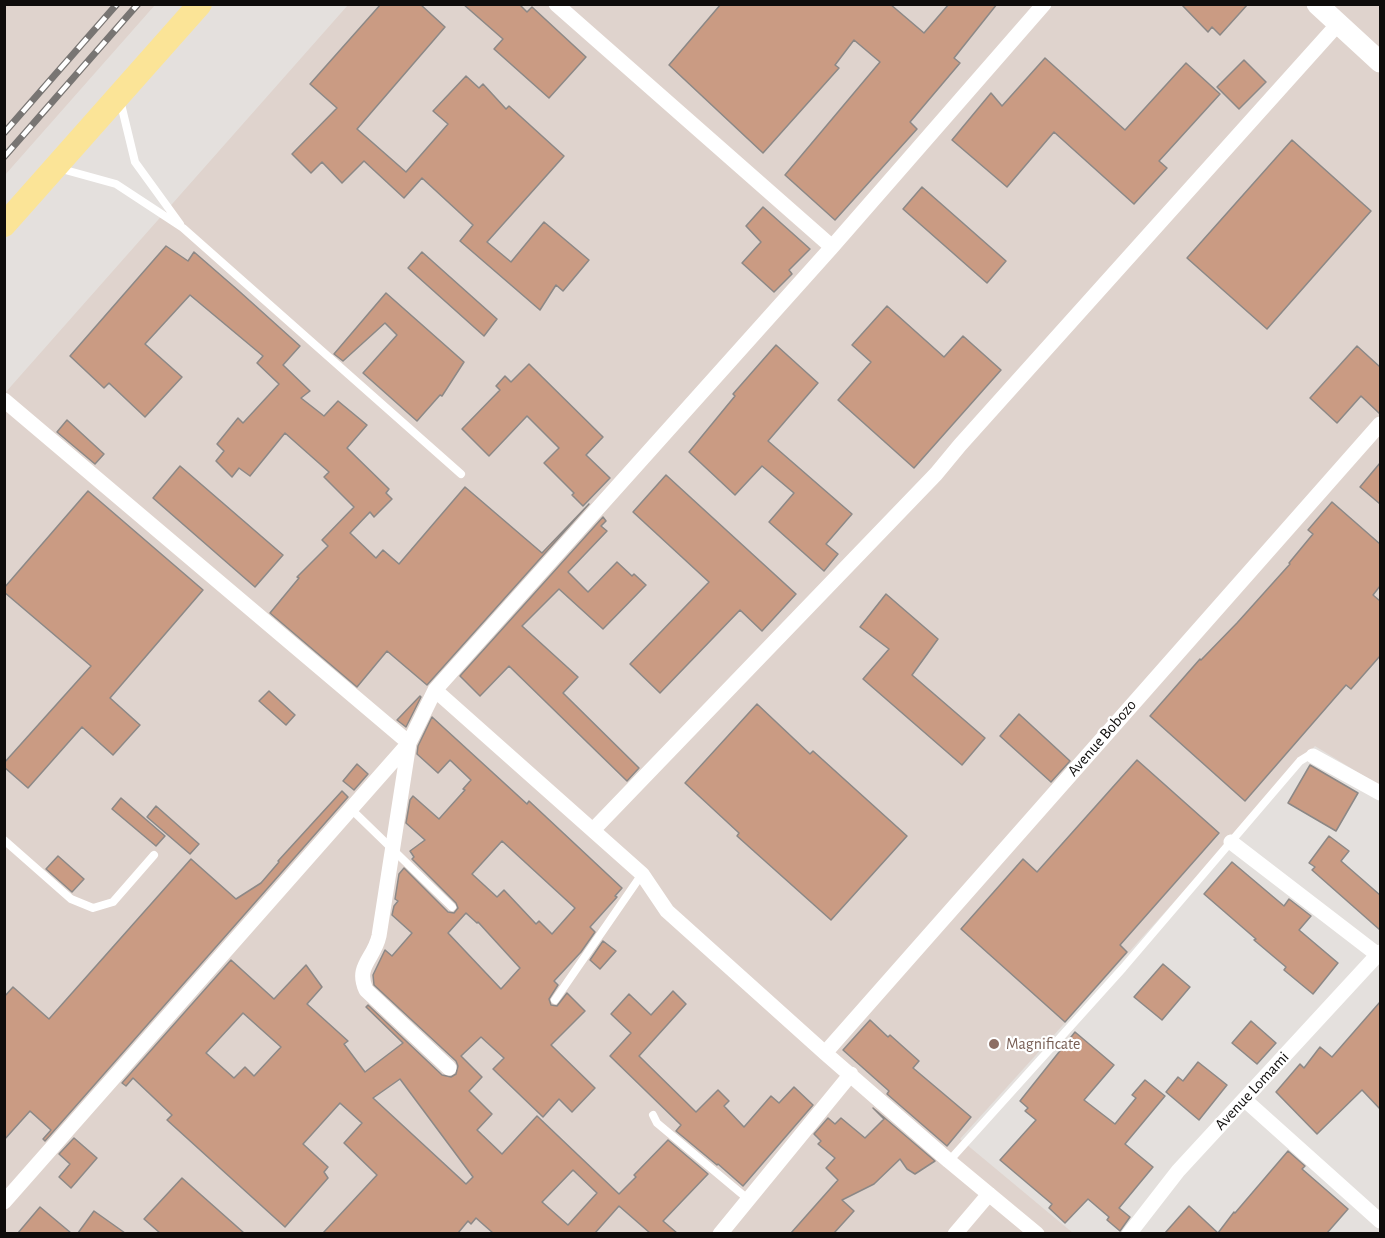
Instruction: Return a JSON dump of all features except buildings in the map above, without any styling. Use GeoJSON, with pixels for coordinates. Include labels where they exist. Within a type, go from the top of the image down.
{"type":"FeatureCollection","features":[{"type":"Feature","properties":{"kind":"main road"},"geometry":{"type":"LineString","coordinates":[[4,225],[201,4]]}},
{"type":"Feature","properties":{"kind":"street"},"geometry":{"type":"LineString","coordinates":[[556,4],[832,247]]}},
{"type":"Feature","properties":{"kind":"street"},"geometry":{"type":"LineString","coordinates":[[4,1202],[409,743],[435,690],[832,247],[1044,4]]}},
{"type":"Feature","properties":{"kind":"street"},"geometry":{"type":"LineString","coordinates":[[1317,4],[1380,62]]}},
{"type":"Feature","properties":{"kind":"street"},"geometry":{"type":"LineString","coordinates":[[594,829],[936,474],[960,444],[1338,24]]}},
{"type":"Feature","properties":{"kind":"street"},"geometry":{"type":"LineString","coordinates":[[4,400],[409,743]]}},
{"type":"Feature","properties":{"kind":"street","name":"Avenue Bobozo"},"geometry":{"type":"LineString","coordinates":[[825,1053],[1380,424]]}},
{"type":"Feature","properties":{"kind":"street"},"geometry":{"type":"LineString","coordinates":[[435,690],[642,874],[667,911],[949,1161],[1037,1233]]}},
{"type":"Feature","properties":{"kind":"street"},"geometry":{"type":"LineString","coordinates":[[409,743],[378,942],[361,972],[362,982],[366,990],[450,1068]]}},
{"type":"Feature","properties":{"kind":"street"},"geometry":{"type":"LineString","coordinates":[[1313,756],[1380,793]]}},
{"type":"Feature","properties":{"kind":"street"},"geometry":{"type":"LineString","coordinates":[[1231,842],[1379,954]]}},
{"type":"Feature","properties":{"kind":"street","name":"Avenue Lomami"},"geometry":{"type":"LineString","coordinates":[[1128,1233],[1178,1171],[1379,954]]}},
{"type":"Feature","properties":{"kind":"street"},"geometry":{"type":"LineString","coordinates":[[720,1233],[851,1074]]}},
{"type":"Feature","properties":{"kind":"street"},"geometry":{"type":"LineString","coordinates":[[1245,1100],[1380,1221]]}},
{"type":"Feature","properties":{"kind":"street"},"geometry":{"type":"LineString","coordinates":[[955,1233],[989,1194]]}},
{"type":"Feature","properties":{"kind":"lane"},"geometry":{"type":"LineString","coordinates":[[119,96],[135,162],[183,228]]}},
{"type":"Feature","properties":{"kind":"lane"},"geometry":{"type":"LineString","coordinates":[[56,167],[116,184],[183,228],[461,474]]}},
{"type":"Feature","properties":{"kind":"lane"},"geometry":{"type":"LineString","coordinates":[[949,1161],[1123,968],[1300,762],[1308,756],[1313,756]]}},
{"type":"Feature","properties":{"kind":"lane"},"geometry":{"type":"LineString","coordinates":[[351,809],[452,907]]}},
{"type":"Feature","properties":{"kind":"lane"},"geometry":{"type":"LineString","coordinates":[[4,840],[70,899],[93,908],[112,902],[154,855]]}},
{"type":"Feature","properties":{"kind":"lane"},"geometry":{"type":"LineString","coordinates":[[555,1000],[642,874]]}},
{"type":"Feature","properties":{"kind":"lane"},"geometry":{"type":"LineString","coordinates":[[653,1114],[657,1123],[749,1200]]}},
{"type":"Feature","properties":{"kind":"shaded area"},"geometry":{"type":"Polygon","coordinates":[[[4,5],[155,5],[5,175],[4,5]]]}},
{"type":"Feature","properties":{"kind":"shaded area"},"geometry":{"type":"Polygon","coordinates":[[[348,5],[1380,5],[1380,786],[1315,746],[960,1139],[1073,1233],[5,1234],[5,393],[348,5]]]}},
{"type":"Feature","properties":{"kind":"railway"},"geometry":{"type":"LineString","coordinates":[[4,133],[117,4]]}},
{"type":"Feature","properties":{"kind":"railway"},"geometry":{"type":"LineString","coordinates":[[4,157],[138,4]]}},
{"type":"Feature","properties":{"kind":"place","name":"Magnificate"},"geometry":{"type":"Point","coordinates":[994,1044]}}]}
